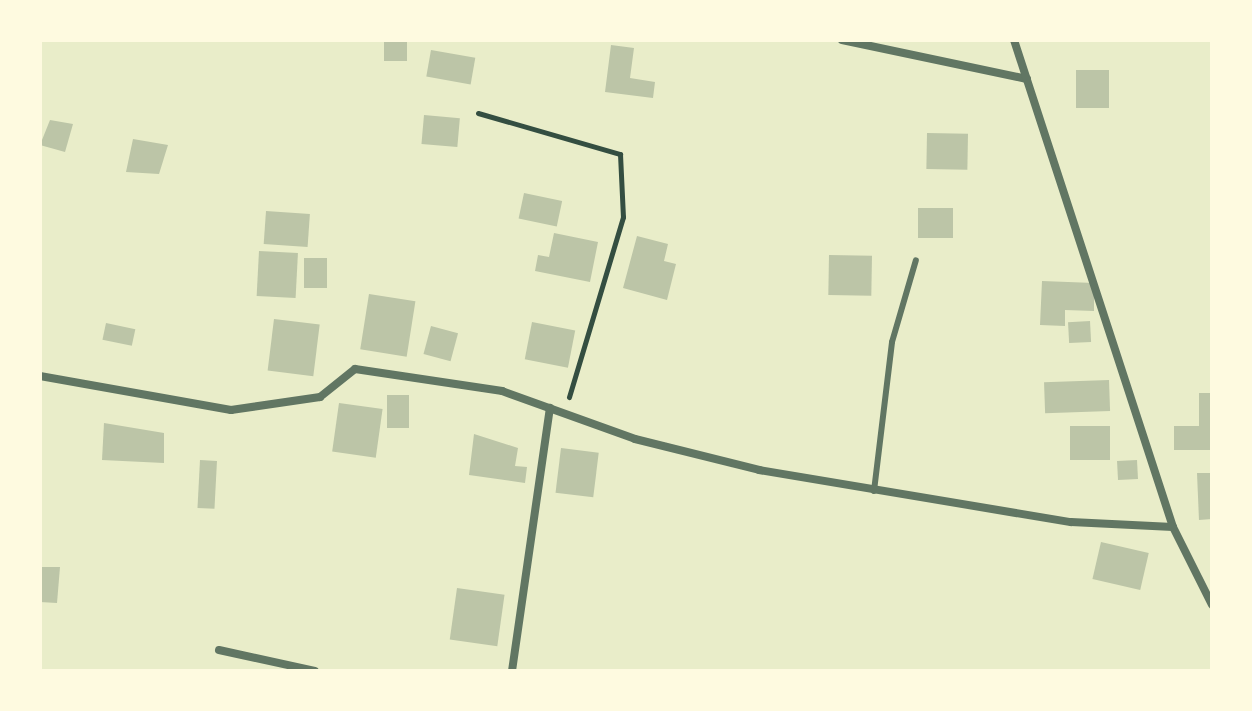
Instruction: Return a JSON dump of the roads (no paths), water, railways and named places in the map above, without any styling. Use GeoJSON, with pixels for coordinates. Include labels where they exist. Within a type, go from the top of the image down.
{"type":"FeatureCollection","features":[{"type":"Feature","properties":{"kind":"street"},"geometry":{"type":"LineString","coordinates":[[842,40],[1027,79]]}},
{"type":"Feature","properties":{"kind":"street"},"geometry":{"type":"LineString","coordinates":[[1014,40],[1173,527],[1212,605]]}},
{"type":"Feature","properties":{"kind":"street"},"geometry":{"type":"LineString","coordinates":[[40,376],[231,410],[320,397],[355,369],[502,391],[676,449],[874,491],[1071,522],[1173,527]]}},
{"type":"Feature","properties":{"kind":"street"},"geometry":{"type":"LineString","coordinates":[[512,671],[550,408]]}},
{"type":"Feature","properties":{"kind":"street"},"geometry":{"type":"LineString","coordinates":[[219,650],[315,671]]}},
{"type":"Feature","properties":{"kind":"lane"},"geometry":{"type":"LineString","coordinates":[[874,491],[892,342],[916,260]]}}]}
